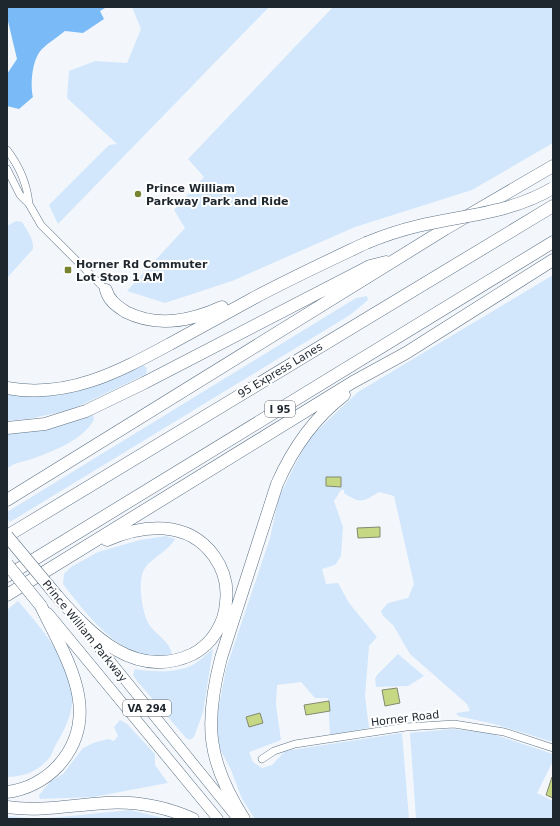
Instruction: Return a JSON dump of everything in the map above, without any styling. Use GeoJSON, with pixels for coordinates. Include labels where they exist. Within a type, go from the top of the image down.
{"type":"FeatureCollection","features":[{"type":"Feature","properties":{"kind":"highway"},"geometry":{"type":"LineString","coordinates":[[7,500],[399,259],[445,229],[553,166]]}},
{"type":"Feature","properties":{"kind":"highway"},"geometry":{"type":"LineString","coordinates":[[7,388],[35,391],[51,390],[72,387],[103,378],[127,367],[272,288],[366,243],[418,226],[477,216],[502,209],[553,188]]}},
{"type":"Feature","properties":{"kind":"highway","name":"95 Express Lanes"},"geometry":{"type":"LineString","coordinates":[[7,536],[553,206]]}},
{"type":"Feature","properties":{"kind":"highway","name":"I 95"},"geometry":{"type":"LineString","coordinates":[[7,576],[553,242]]}},
{"type":"Feature","properties":{"kind":"highway"},"geometry":{"type":"LineString","coordinates":[[7,428],[45,424],[86,411],[144,383],[370,266],[399,259]]}},
{"type":"Feature","properties":{"kind":"highway"},"geometry":{"type":"LineString","coordinates":[[244,819],[226,789],[214,754],[210,723],[211,699],[221,658],[273,494],[290,456],[325,412],[349,391],[400,356],[553,260]]}},
{"type":"Feature","properties":{"kind":"highway"},"geometry":{"type":"LineString","coordinates":[[106,290],[109,298],[123,310],[139,317],[162,322],[197,317],[272,288]]}},
{"type":"Feature","properties":{"kind":"highway"},"geometry":{"type":"LineString","coordinates":[[7,595],[353,382],[400,356]]}},
{"type":"Feature","properties":{"kind":"highway"},"geometry":{"type":"LineString","coordinates":[[57,596],[79,621],[98,638],[129,656],[148,662],[176,661],[197,652],[210,640],[222,620],[227,591],[223,572],[210,551],[201,542],[189,534],[175,529],[160,528],[134,530],[120,534],[77,553]]}},
{"type":"Feature","properties":{"kind":"highway","name":"Prince William Parkway"},"geometry":{"type":"LineString","coordinates":[[7,536],[57,596]]}},
{"type":"Feature","properties":{"kind":"highway","name":"Prince William Parkway"},"geometry":{"type":"LineString","coordinates":[[7,564],[41,606]]}},
{"type":"Feature","properties":{"kind":"highway"},"geometry":{"type":"LineString","coordinates":[[7,792],[32,785],[54,770],[70,750],[78,726],[80,701],[73,672],[41,606]]}},
{"type":"Feature","properties":{"kind":"highway"},"geometry":{"type":"LineString","coordinates":[[7,807],[32,809],[124,803],[157,807],[193,819]]}},
{"type":"Feature","properties":{"kind":"main road","name":"Prince William Parkway"},"geometry":{"type":"LineString","coordinates":[[57,596],[238,819]]}},
{"type":"Feature","properties":{"kind":"main road","name":"Prince William Parkway"},"geometry":{"type":"LineString","coordinates":[[41,606],[218,819]]}},
{"type":"Feature","properties":{"kind":"street"},"geometry":{"type":"LineString","coordinates":[[7,150],[23,176],[27,188],[29,204]]}},
{"type":"Feature","properties":{"kind":"street"},"geometry":{"type":"LineString","coordinates":[[7,169],[20,195],[29,204],[38,221],[50,235],[106,290]]}},
{"type":"Feature","properties":{"kind":"street","name":"Horner Road"},"geometry":{"type":"LineString","coordinates":[[262,760],[274,750],[295,744],[433,724],[467,725],[488,728],[553,748]]}},
{"type":"Feature","properties":{"kind":"shaded area"},"geometry":{"type":"Polygon","coordinates":[[[132,7],[269,7],[58,224],[49,205],[109,145],[117,144],[67,98],[69,71],[95,61],[127,63],[141,29],[132,7]]]}},
{"type":"Feature","properties":{"kind":"shaded area"},"geometry":{"type":"Polygon","coordinates":[[[333,7],[553,7],[553,143],[472,190],[355,227],[232,281],[165,303],[127,291],[185,228],[174,210],[204,177],[188,159],[333,7]]]}},
{"type":"Feature","properties":{"kind":"shaded area"},"geometry":{"type":"Polygon","coordinates":[[[16,221],[22,222],[31,238],[33,249],[7,278],[7,226],[16,221]]]}},
{"type":"Feature","properties":{"kind":"shaded area"},"geometry":{"type":"Polygon","coordinates":[[[553,275],[553,742],[494,724],[458,716],[456,713],[470,711],[467,704],[410,654],[393,625],[383,616],[381,611],[388,603],[408,598],[414,584],[394,496],[379,492],[365,500],[358,500],[344,493],[344,490],[341,490],[334,501],[343,527],[341,556],[335,565],[322,569],[326,584],[338,583],[349,603],[377,637],[369,646],[365,696],[369,728],[330,735],[328,698],[315,698],[301,682],[277,685],[276,705],[281,740],[249,752],[253,762],[262,768],[272,765],[285,751],[402,733],[409,819],[255,819],[242,799],[231,770],[220,749],[217,733],[218,711],[226,669],[270,538],[279,497],[308,439],[358,392],[553,275]]]}},
{"type":"Feature","properties":{"kind":"shaded area"},"geometry":{"type":"Polygon","coordinates":[[[367,296],[368,300],[350,315],[10,522],[7,518],[7,512],[356,298],[367,296]]]}},
{"type":"Feature","properties":{"kind":"shaded area"},"geometry":{"type":"Polygon","coordinates":[[[143,365],[147,368],[146,374],[71,410],[28,419],[7,421],[7,391],[27,394],[30,397],[61,394],[88,388],[143,365]]]}},
{"type":"Feature","properties":{"kind":"shaded area"},"geometry":{"type":"Polygon","coordinates":[[[86,415],[93,415],[94,420],[82,434],[74,440],[29,460],[14,464],[7,469],[7,431],[86,415]]]}},
{"type":"Feature","properties":{"kind":"shaded area"},"geometry":{"type":"Polygon","coordinates":[[[166,536],[175,539],[172,544],[145,567],[141,584],[143,607],[147,621],[166,642],[172,654],[156,657],[140,654],[124,647],[96,624],[63,584],[64,574],[71,567],[98,552],[140,540],[166,536]]]}},
{"type":"Feature","properties":{"kind":"shaded area"},"geometry":{"type":"Polygon","coordinates":[[[18,601],[44,632],[61,657],[67,670],[73,695],[67,722],[50,757],[46,762],[31,772],[19,776],[7,777],[7,610],[18,601]]]}},
{"type":"Feature","properties":{"kind":"shaded area"},"geometry":{"type":"Polygon","coordinates":[[[213,649],[203,712],[194,737],[190,740],[186,738],[133,675],[135,669],[163,671],[178,670],[191,666],[213,649]]]}},
{"type":"Feature","properties":{"kind":"shaded area"},"geometry":{"type":"Polygon","coordinates":[[[398,654],[424,676],[408,686],[376,687],[375,679],[377,675],[398,654]]]}},
{"type":"Feature","properties":{"kind":"shaded area"},"geometry":{"type":"Polygon","coordinates":[[[120,720],[127,724],[155,754],[155,765],[168,783],[93,797],[40,799],[39,795],[51,781],[63,774],[83,748],[93,743],[108,739],[114,741],[118,736],[114,727],[120,720]]]}},
{"type":"Feature","properties":{"kind":"shaded area"},"geometry":{"type":"Polygon","coordinates":[[[452,729],[490,733],[553,754],[553,761],[537,793],[553,801],[553,819],[416,819],[410,733],[452,729]]]}},
{"type":"Feature","properties":{"kind":"shaded area"},"geometry":{"type":"Polygon","coordinates":[[[130,810],[168,819],[40,819],[130,810]]]}},
{"type":"Feature","properties":{"kind":"shaded area"},"geometry":{"type":"Polygon","coordinates":[[[7,816],[40,819],[7,819],[7,816]]]}},
{"type":"Feature","properties":{"kind":"water"},"geometry":{"type":"Polygon","coordinates":[[[7,7],[105,8],[100,11],[104,19],[83,33],[65,31],[42,49],[34,65],[32,85],[33,97],[19,109],[7,106],[7,74],[17,59],[7,17],[7,7]]]}},
{"type":"Feature","properties":{"kind":"building"},"geometry":{"type":"Polygon","coordinates":[[[326,477],[341,477],[341,487],[326,486],[326,477]]]}},
{"type":"Feature","properties":{"kind":"building"},"geometry":{"type":"Polygon","coordinates":[[[380,527],[380,537],[358,538],[357,528],[380,527]]]}},
{"type":"Feature","properties":{"kind":"building"},"geometry":{"type":"Polygon","coordinates":[[[397,688],[400,703],[385,706],[382,690],[397,688]]]}},
{"type":"Feature","properties":{"kind":"building"},"geometry":{"type":"Polygon","coordinates":[[[329,701],[330,711],[306,715],[304,705],[329,701]]]}},
{"type":"Feature","properties":{"kind":"building"},"geometry":{"type":"Polygon","coordinates":[[[260,713],[263,723],[249,727],[246,717],[260,713]]]}},
{"type":"Feature","properties":{"kind":"building"},"geometry":{"type":"Polygon","coordinates":[[[553,777],[553,798],[546,795],[553,777]]]}},
{"type":"Feature","properties":{"kind":"place","name":"Prince William Parkway Park and Ride"},"geometry":{"type":"Point","coordinates":[138,194]}},
{"type":"Feature","properties":{"kind":"place","name":"Horner Rd Commuter Lot Stop 1 AM"},"geometry":{"type":"Point","coordinates":[68,270]}}]}
